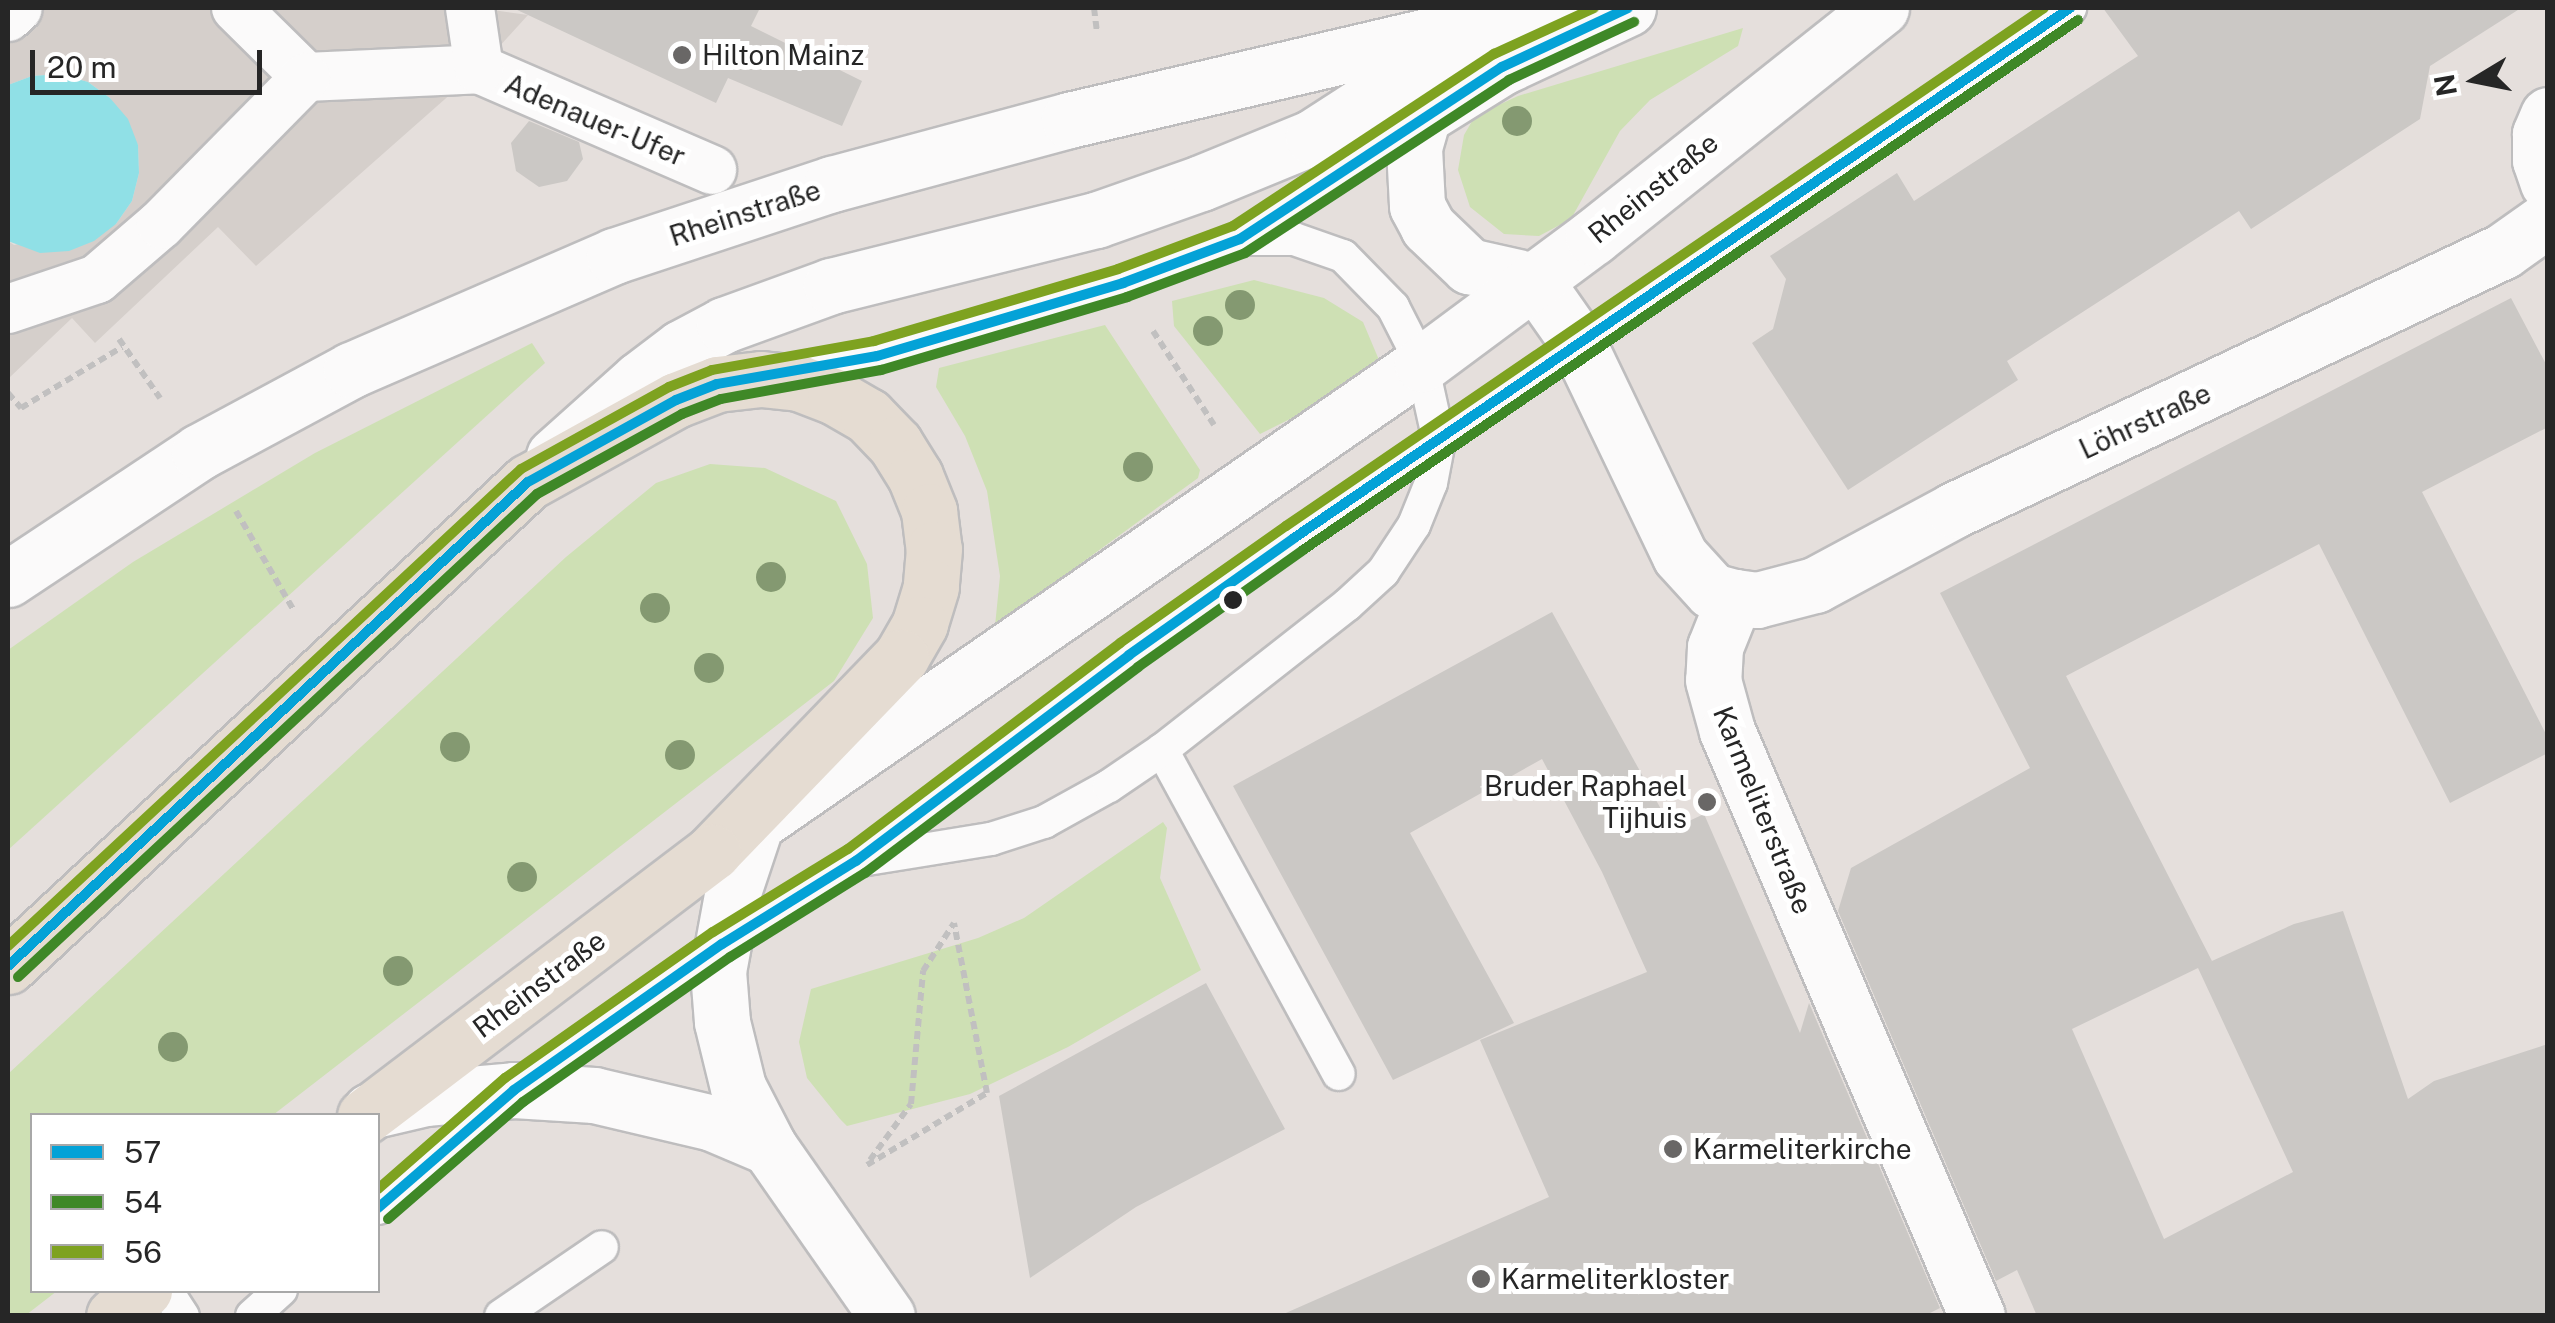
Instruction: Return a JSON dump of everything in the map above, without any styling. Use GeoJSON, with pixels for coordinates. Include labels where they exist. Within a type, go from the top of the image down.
{"type":"FeatureCollection","features":[{"type":"Feature","properties":{"kind":"main road","name":"Rheinstraße"},"geometry":{"type":"LineString","coordinates":[[8,580],[199,452],[352,370],[614,256],[816,189],[1069,120],[1546,8]]}},
{"type":"Feature","properties":{"kind":"main road","name":"Rheinstraße"},"geometry":{"type":"LineString","coordinates":[[1423,116],[1502,67],[1628,8]]}},
{"type":"Feature","properties":{"kind":"main road","name":"Rheinstraße"},"geometry":{"type":"LineString","coordinates":[[367,1113],[734,838],[1422,364],[1534,281],[1881,8]]}},
{"type":"Feature","properties":{"kind":"main road"},"geometry":{"type":"LineString","coordinates":[[528,482],[639,380],[680,348],[724,326],[832,286],[1096,220],[1202,183],[1313,138],[1487,24]]}},
{"type":"Feature","properties":{"kind":"main road"},"geometry":{"type":"LineString","coordinates":[[2548,115],[2540,134],[2540,160],[2548,183]]}},
{"type":"Feature","properties":{"kind":"main road"},"geometry":{"type":"LineString","coordinates":[[1423,116],[1414,148],[1414,178],[1418,206],[1428,227],[1469,266],[1534,281],[1577,341],[1680,556],[1712,592],[1735,598]]}},
{"type":"Feature","properties":{"kind":"main road","name":"Löhrstraße"},"geometry":{"type":"LineString","coordinates":[[1735,598],[1757,600],[1814,585],[1954,510],[2503,251],[2548,219]]}},
{"type":"Feature","properties":{"kind":"main road","name":"Rheinstraße"},"geometry":{"type":"LineString","coordinates":[[8,966],[528,482],[676,400],[717,384],[761,379],[798,384],[835,396],[868,416],[895,444],[915,476],[929,512],[934,549],[931,588],[920,624],[901,657],[734,838]]}},
{"type":"Feature","properties":{"kind":"main road","name":"Karmeliterstraße"},"geometry":{"type":"LineString","coordinates":[[1735,598],[1715,647],[1713,680],[1727,731],[1977,1316]]}},
{"type":"Feature","properties":{"kind":"main road"},"geometry":{"type":"LineString","coordinates":[[734,838],[732,895],[718,971],[722,1022],[738,1087],[769,1147],[887,1316]]}},
{"type":"Feature","properties":{"kind":"main road"},"geometry":{"type":"LineString","coordinates":[[367,1113],[424,1098],[514,1090],[594,1095],[654,1106],[712,1123],[769,1147]]}},
{"type":"Feature","properties":{"kind":"main road"},"geometry":{"type":"LineString","coordinates":[[114,1316],[141,1293]]}},
{"type":"Feature","properties":{"kind":"street"},"geometry":{"type":"LineString","coordinates":[[8,16],[18,8]]}},
{"type":"Feature","properties":{"kind":"street"},"geometry":{"type":"LineString","coordinates":[[8,309],[97,279],[161,224],[306,77],[236,8]]}},
{"type":"Feature","properties":{"kind":"street","name":"Adenauer-Ufer"},"geometry":{"type":"LineString","coordinates":[[470,8],[479,69]]}},
{"type":"Feature","properties":{"kind":"street","name":"Adenauer-Ufer"},"geometry":{"type":"LineString","coordinates":[[306,77],[479,69],[712,170]]}},
{"type":"Feature","properties":{"kind":"lane","name":"Rheinstraße"},"geometry":{"type":"LineString","coordinates":[[380,1206],[514,1090],[722,944],[856,861],[1145,644],[1577,341],[2070,8]]}},
{"type":"Feature","properties":{"kind":"lane","name":"Rheinstraße"},"geometry":{"type":"LineString","coordinates":[[761,379],[896,350],[1123,283],[1240,238],[1423,116]]}},
{"type":"Feature","properties":{"kind":"lane","name":"Rheinstraße"},"geometry":{"type":"LineString","coordinates":[[856,861],[932,852],[1044,822],[1162,750],[1383,572],[1414,525],[1431,483],[1439,441],[1422,364],[1393,307],[1343,256],[1294,239],[1240,238]]}},
{"type":"Feature","properties":{"kind":"lane"},"geometry":{"type":"LineString","coordinates":[[1162,750],[1339,1074]]}},
{"type":"Feature","properties":{"kind":"lane"},"geometry":{"type":"LineString","coordinates":[[501,1316],[602,1247]]}},
{"type":"Feature","properties":{"kind":"lane"},"geometry":{"type":"LineString","coordinates":[[168,1293],[183,1316]]}},
{"type":"Feature","properties":{"kind":"lane"},"geometry":{"type":"LineString","coordinates":[[252,1316],[278,1293]]}},
{"type":"Feature","properties":{"kind":"path"},"geometry":{"type":"LineString","coordinates":[[1094,8],[1097,32]]}},
{"type":"Feature","properties":{"kind":"path"},"geometry":{"type":"LineString","coordinates":[[1146,320],[1217,430]]}},
{"type":"Feature","properties":{"kind":"path"},"geometry":{"type":"LineString","coordinates":[[8,392],[21,408],[122,347],[171,413]]}},
{"type":"Feature","properties":{"kind":"path"},"geometry":{"type":"LineString","coordinates":[[233,506],[301,623]]}},
{"type":"Feature","properties":{"kind":"path"},"geometry":{"type":"LineString","coordinates":[[954,922],[987,1093],[867,1165],[911,1104],[923,971],[954,922]]}},
{"type":"Feature","properties":{"kind":"green space"},"geometry":{"type":"Polygon","coordinates":[[[1743,28],[1738,46],[1650,100],[1620,131],[1571,219],[1539,236],[1504,234],[1470,207],[1458,170],[1464,135],[1475,116],[1518,96],[1743,28]]]}},
{"type":"Feature","properties":{"kind":"green space"},"geometry":{"type":"Polygon","coordinates":[[[1254,280],[1324,298],[1363,322],[1379,360],[1300,414],[1260,434],[1174,326],[1172,301],[1254,280]]]}},
{"type":"Feature","properties":{"kind":"green space"},"geometry":{"type":"Polygon","coordinates":[[[1105,325],[1200,470],[1198,478],[995,626],[1000,576],[987,491],[965,436],[936,387],[939,368],[1105,325]]]}},
{"type":"Feature","properties":{"kind":"green space"},"geometry":{"type":"Polygon","coordinates":[[[532,343],[545,363],[8,850],[8,650],[133,562],[315,453],[532,343]]]}},
{"type":"Feature","properties":{"kind":"green space"},"geometry":{"type":"Polygon","coordinates":[[[710,464],[765,468],[836,501],[867,564],[873,618],[834,681],[276,1113],[30,1113],[30,1293],[54,1293],[26,1315],[8,1315],[8,1074],[566,557],[656,483],[710,464]]]}},
{"type":"Feature","properties":{"kind":"green space"},"geometry":{"type":"Polygon","coordinates":[[[1163,822],[1167,828],[1160,878],[1201,970],[1068,1047],[970,1094],[847,1126],[840,1119],[807,1078],[799,1042],[811,989],[978,938],[1024,918],[1163,822]]]}},
{"type":"Feature","properties":{"kind":"shaded area"},"geometry":{"type":"Polygon","coordinates":[[[8,8],[479,8],[528,15],[479,69],[256,266],[218,227],[95,343],[72,318],[9,378],[8,241],[14,245],[116,224],[132,201],[139,173],[138,145],[110,98],[88,82],[60,74],[32,76],[8,85],[8,8]]]}},
{"type":"Feature","properties":{"kind":"water"},"geometry":{"type":"Polygon","coordinates":[[[60,74],[88,82],[110,98],[128,119],[138,145],[139,173],[132,201],[116,224],[94,241],[69,251],[40,253],[8,241],[8,85],[32,76],[60,74]]]}},
{"type":"Feature","properties":{"kind":"building","name":"Hilton Mainz"},"geometry":{"type":"Polygon","coordinates":[[[513,8],[760,8],[751,26],[862,81],[842,126],[728,78],[716,103],[513,8]]]}},
{"type":"Feature","properties":{"kind":"building"},"geometry":{"type":"Polygon","coordinates":[[[2103,8],[2521,8],[2430,66],[2420,119],[2251,229],[2239,211],[2007,361],[2018,380],[1848,490],[1752,343],[1773,329],[1786,279],[1770,256],[1897,173],[1914,201],[2138,56],[2103,8]]]}},
{"type":"Feature","properties":{"kind":"building"},"geometry":{"type":"Polygon","coordinates":[[[529,121],[579,142],[583,159],[567,181],[539,187],[516,171],[511,143],[529,121]]]}},
{"type":"Feature","properties":{"kind":"building"},"geometry":{"type":"Polygon","coordinates":[[[2511,298],[2548,368],[2548,427],[2422,492],[2548,738],[2548,753],[2450,803],[2319,544],[2066,676],[2212,961],[2294,924],[2343,911],[2408,1099],[2434,1081],[2548,1044],[2548,1316],[2037,1316],[2017,1270],[1996,1281],[1838,911],[1851,868],[2030,768],[1940,593],[2511,298]],[[2198,968],[2072,1029],[2164,1239],[2293,1172],[2198,968]]]}},
{"type":"Feature","properties":{"kind":"building"},"geometry":{"type":"Polygon","coordinates":[[[1552,612],[1672,829],[1704,814],[1800,1033],[1809,1003],[1940,1308],[1924,1316],[1279,1316],[1549,1197],[1480,1040],[1647,972],[1602,872],[1542,759],[1410,833],[1514,1023],[1393,1080],[1233,786],[1552,612]]]}},
{"type":"Feature","properties":{"kind":"building"},"geometry":{"type":"Polygon","coordinates":[[[1206,983],[1285,1129],[1136,1207],[1030,1278],[999,1096],[1206,983]]]}},
{"type":"Feature","properties":{"kind":"transit line","name":"56"},"geometry":{"type":"LineString","coordinates":[[8,946],[521,469],[669,387],[712,370],[874,341],[1118,269],[1233,226],[1494,54],[1594,8]]}},
{"type":"Feature","properties":{"kind":"transit line","name":"57"},"geometry":{"type":"LineString","coordinates":[[8,966],[528,482],[676,400],[717,384],[877,356],[1123,283],[1240,239],[1502,67],[1628,8]]}},
{"type":"Feature","properties":{"kind":"transit line","name":"56"},"geometry":{"type":"LineString","coordinates":[[380,1187],[505,1078],[713,932],[848,849],[1120,643],[1286,526],[2044,8]]}},
{"type":"Feature","properties":{"kind":"transit line","name":"57"},"geometry":{"type":"LineString","coordinates":[[380,1206],[514,1090],[722,944],[856,861],[1129,655],[1294,538],[2070,8]]}},
{"type":"Feature","properties":{"kind":"transit line","name":"54"},"geometry":{"type":"LineString","coordinates":[[388,1219],[523,1102],[730,957],[865,873],[1138,667],[1303,550],[2078,20]]}},
{"type":"Feature","properties":{"kind":"transit line","name":"54"},"geometry":{"type":"LineString","coordinates":[[18,977],[537,494],[682,414],[721,399],[881,370],[1127,297],[1245,253],[1509,80],[1634,22]]}},
{"type":"Feature","properties":{"kind":"place","name":"Hilton Mainz"},"geometry":{"type":"Point","coordinates":[682,55]}},
{"type":"Feature","properties":{"kind":"place","name":"Bruder Raphael Tijhuis"},"geometry":{"type":"Point","coordinates":[1707,802]}},
{"type":"Feature","properties":{"kind":"place","name":"Karmeliterkirche"},"geometry":{"type":"Point","coordinates":[1673,1149]}},
{"type":"Feature","properties":{"kind":"place","name":"Karmeliterkloster"},"geometry":{"type":"Point","coordinates":[1481,1279]}}]}
